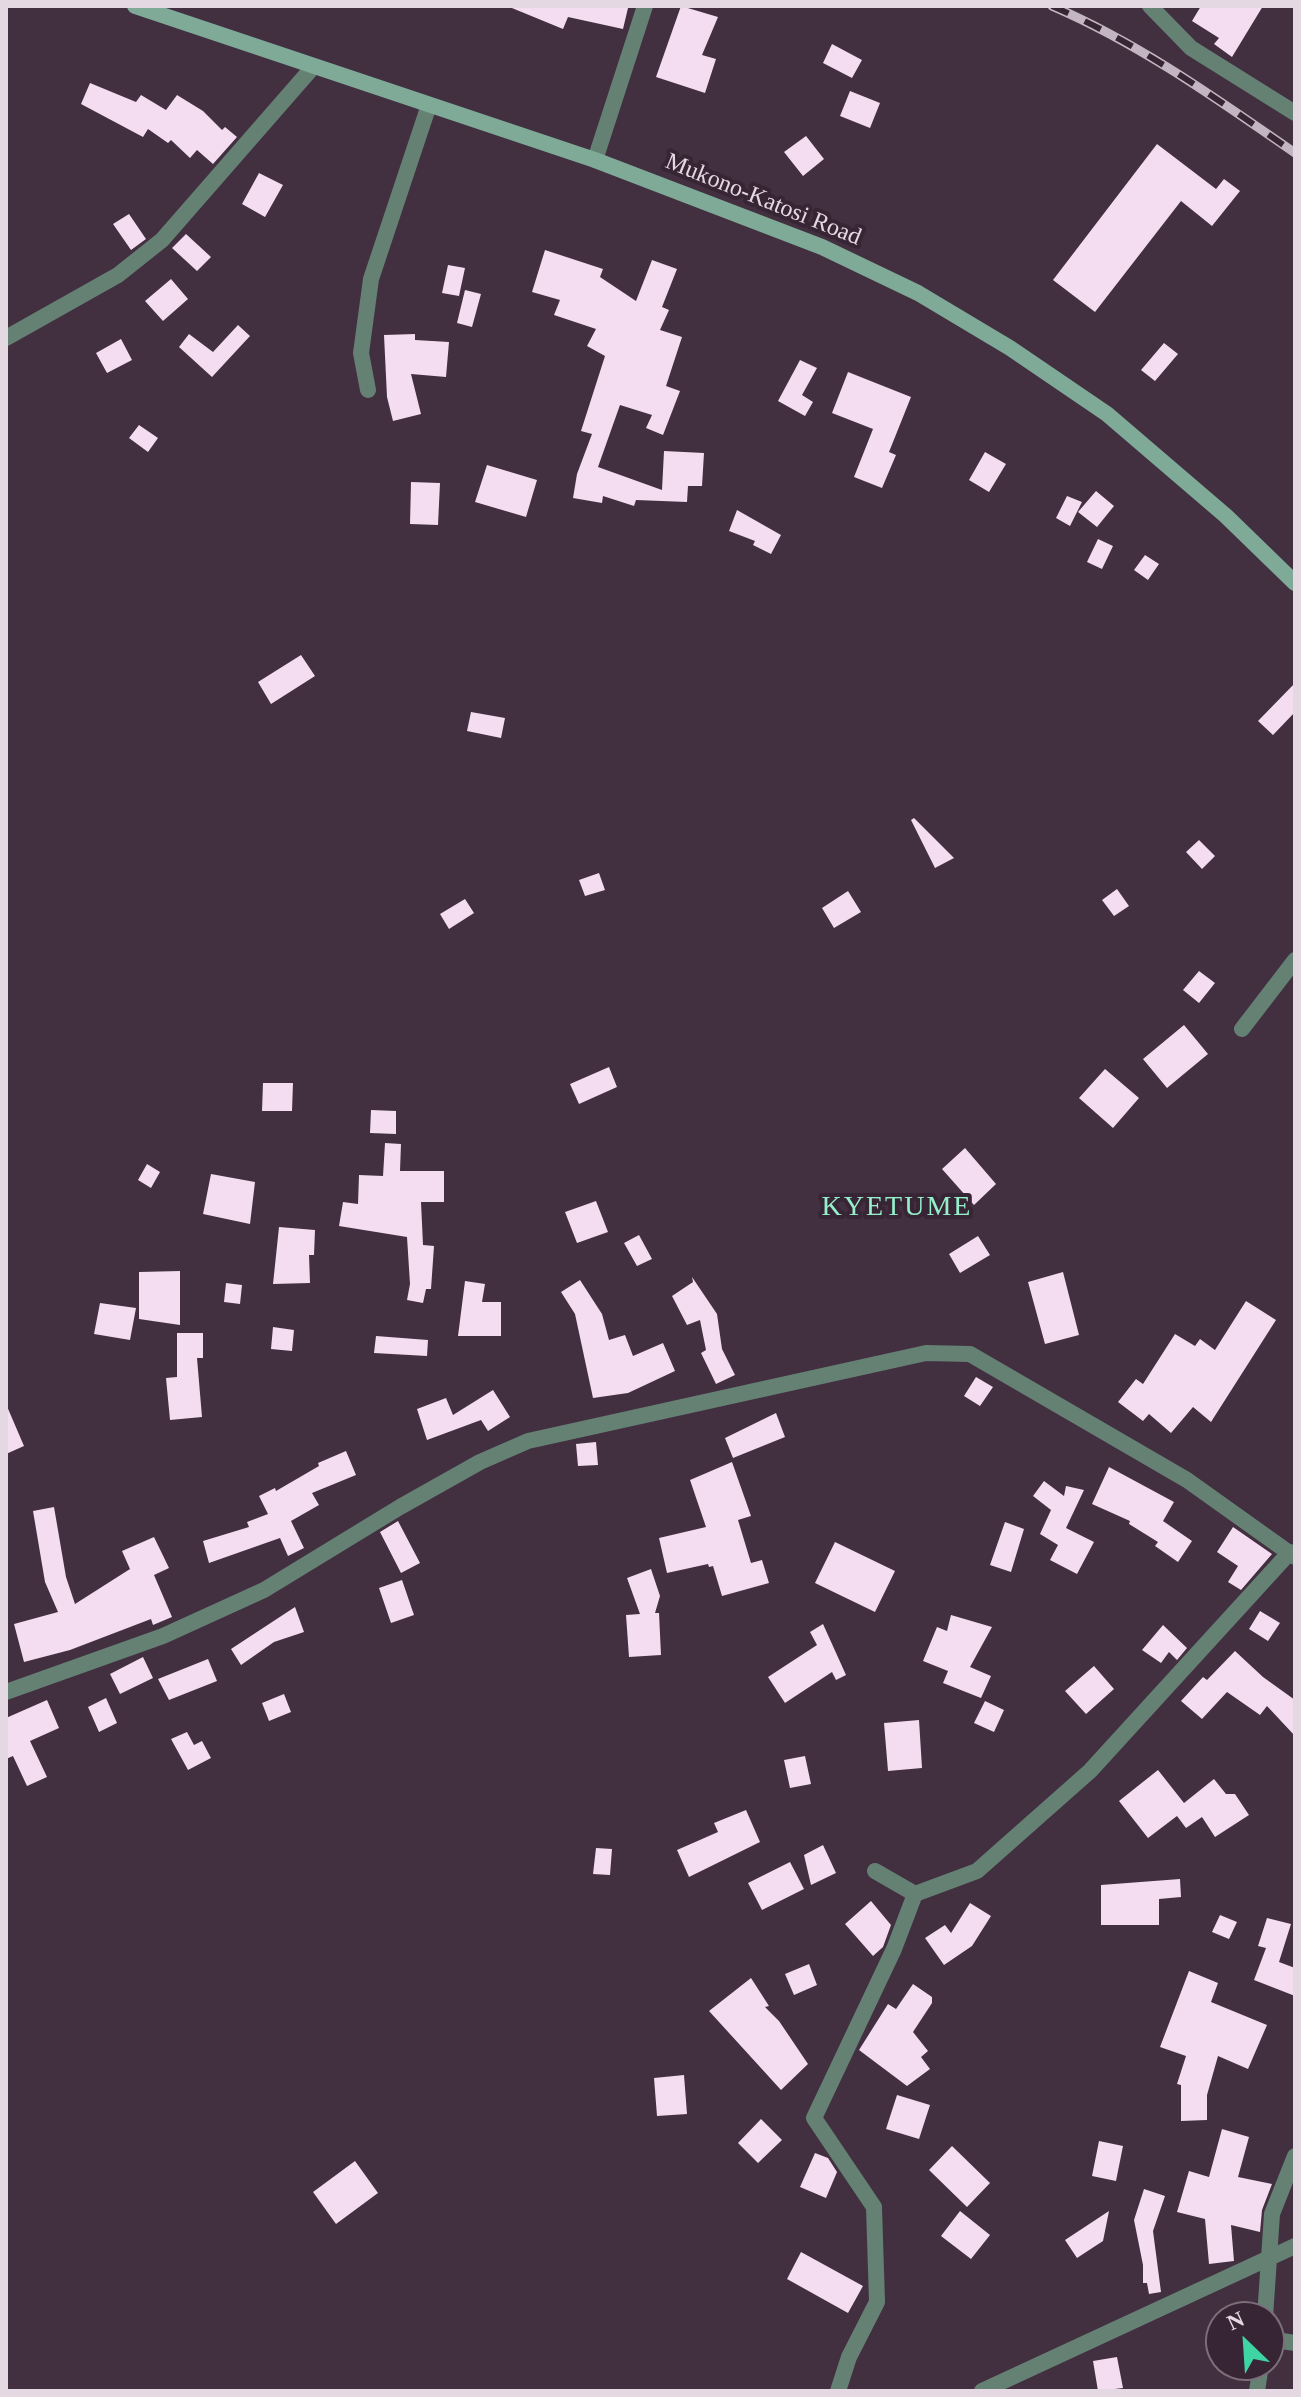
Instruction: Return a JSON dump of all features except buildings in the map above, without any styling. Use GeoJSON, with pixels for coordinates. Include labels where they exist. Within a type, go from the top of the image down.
{"type":"FeatureCollection","features":[{"type":"Feature","properties":{"kind":"main road","name":"Mukono-Katosi Road"},"geometry":{"type":"LineString","coordinates":[[135,6],[595,160],[822,247],[918,293],[1010,348],[1107,414],[1226,516],[1295,583]]}},
{"type":"Feature","properties":{"kind":"street"},"geometry":{"type":"LineString","coordinates":[[595,160],[645,6]]}},
{"type":"Feature","properties":{"kind":"street"},"geometry":{"type":"LineString","coordinates":[[1150,6],[1191,48],[1295,113]]}},
{"type":"Feature","properties":{"kind":"street"},"geometry":{"type":"LineString","coordinates":[[6,338],[118,275],[162,240],[313,67]]}},
{"type":"Feature","properties":{"kind":"street"},"geometry":{"type":"LineString","coordinates":[[368,390],[361,353],[371,279],[429,105]]}},
{"type":"Feature","properties":{"kind":"street"},"geometry":{"type":"LineString","coordinates":[[1242,1029],[1295,960]]}},
{"type":"Feature","properties":{"kind":"street"},"geometry":{"type":"LineString","coordinates":[[6,1692],[163,1636],[264,1590],[400,1507],[480,1462],[528,1441],[926,1353],[970,1354],[1187,1480],[1292,1554],[1090,1771],[977,1871],[915,1894],[894,1949],[814,2118],[874,2207],[877,2302],[849,2357],[838,2391]]}},
{"type":"Feature","properties":{"kind":"street"},"geometry":{"type":"LineString","coordinates":[[875,1871],[915,1894]]}},
{"type":"Feature","properties":{"kind":"street"},"geometry":{"type":"LineString","coordinates":[[1266,2301],[1272,2214],[1295,2156]]}},
{"type":"Feature","properties":{"kind":"street"},"geometry":{"type":"LineString","coordinates":[[982,2391],[1295,2246]]}},
{"type":"Feature","properties":{"kind":"railway"},"geometry":{"type":"LineString","coordinates":[[1052,6],[1147,55],[1295,153]]}},
{"type":"Feature","properties":{"kind":"district","name":"KYETUME"},"geometry":{"type":"Point","coordinates":[897,1208]}}]}
